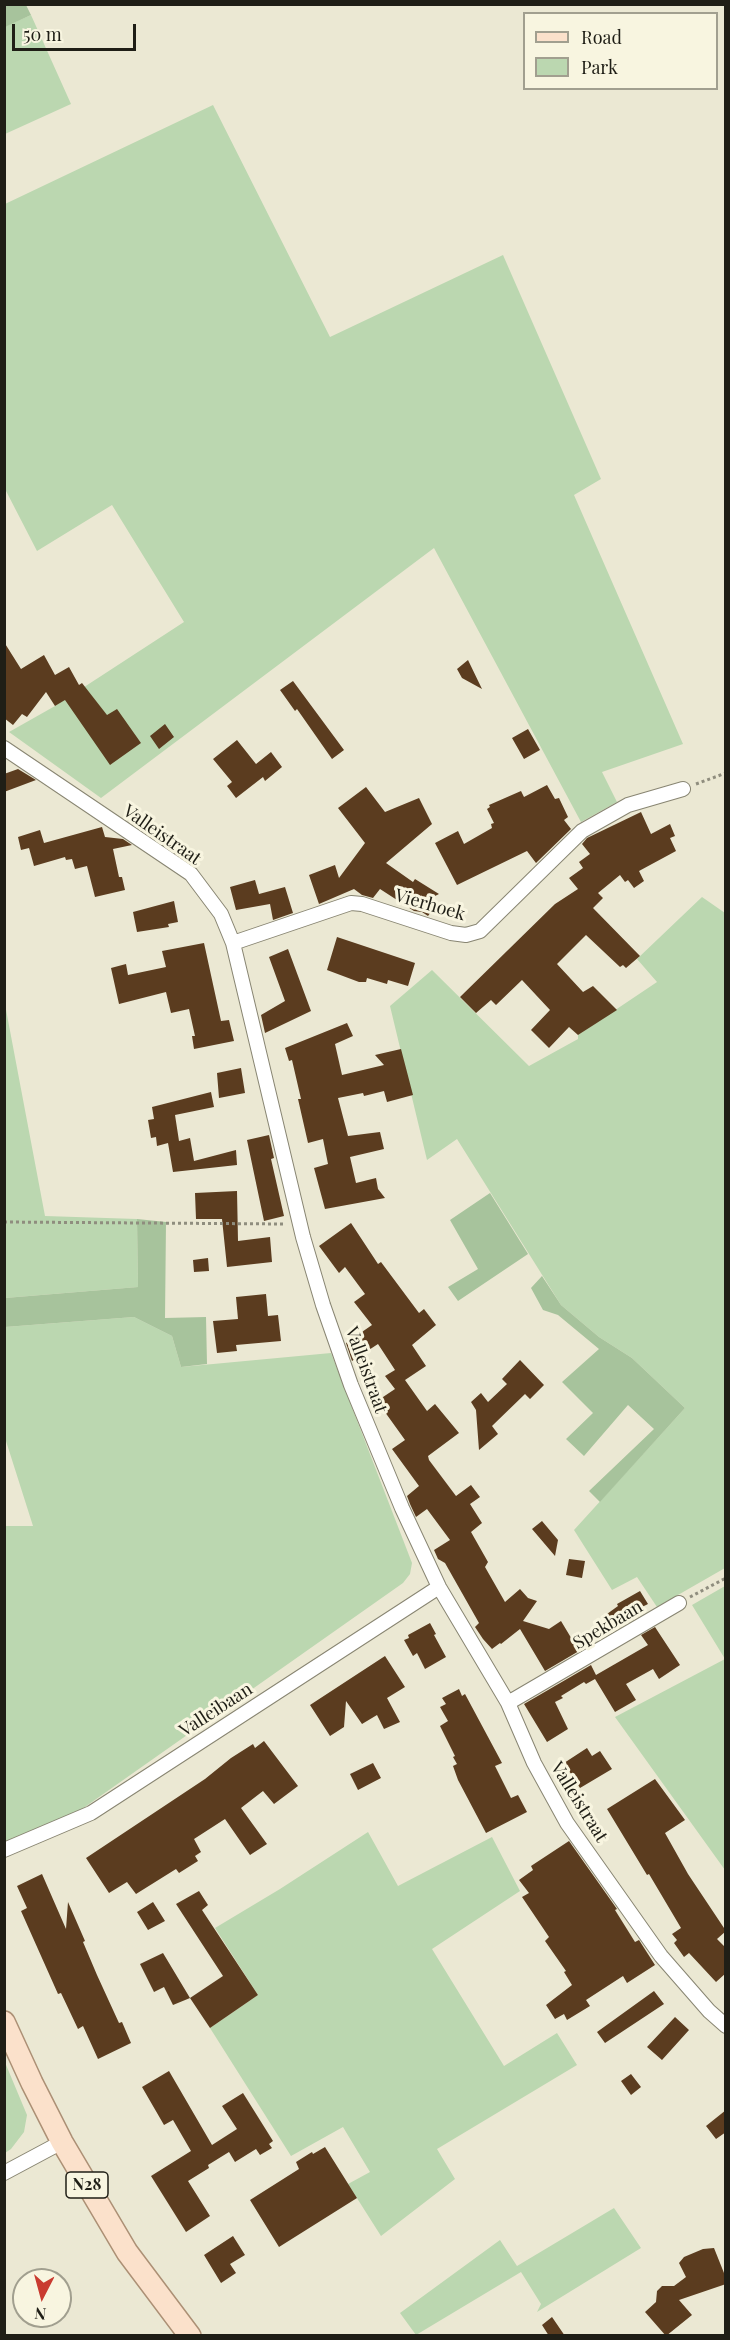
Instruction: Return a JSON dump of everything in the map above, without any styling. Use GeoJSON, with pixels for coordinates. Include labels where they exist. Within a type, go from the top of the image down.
{"type":"FeatureCollection","features":[{"type":"Feature","properties":{"kind":"main road","name":"N28"},"geometry":{"type":"LineString","coordinates":[[4,2022],[62,2142],[127,2252],[190,2336]]}},
{"type":"Feature","properties":{"kind":"street","name":"Valleistraat"},"geometry":{"type":"LineString","coordinates":[[4,748],[191,874],[221,914],[233,943],[300,1223],[323,1305],[351,1385],[402,1508],[439,1587],[508,1703],[534,1763],[567,1823],[661,1956],[709,2011],[726,2026]]}},
{"type":"Feature","properties":{"kind":"street","name":"Vierhoek"},"geometry":{"type":"LineString","coordinates":[[233,943],[351,903],[362,904],[451,933],[466,935],[480,931],[582,831],[628,806],[683,789]]}},
{"type":"Feature","properties":{"kind":"street","name":"Valleibaan"},"geometry":{"type":"LineString","coordinates":[[4,1850],[91,1812],[439,1587]]}},
{"type":"Feature","properties":{"kind":"street","name":"Spekbaan"},"geometry":{"type":"LineString","coordinates":[[508,1703],[679,1603]]}},
{"type":"Feature","properties":{"kind":"street"},"geometry":{"type":"LineString","coordinates":[[4,2173],[62,2142]]}},
{"type":"Feature","properties":{"kind":"path"},"geometry":{"type":"LineString","coordinates":[[683,789],[726,773]]}},
{"type":"Feature","properties":{"kind":"path"},"geometry":{"type":"LineString","coordinates":[[4,1222],[245,1225],[300,1223]]}},
{"type":"Feature","properties":{"kind":"path"},"geometry":{"type":"LineString","coordinates":[[679,1603],[726,1578]]}},
{"type":"Feature","properties":{"kind":"green space"},"geometry":{"type":"Polygon","coordinates":[[[4,5],[26,5],[31,15],[5,27],[4,5]]]}},
{"type":"Feature","properties":{"kind":"green space"},"geometry":{"type":"Polygon","coordinates":[[[31,15],[71,104],[5,134],[4,27],[31,15]]]}},
{"type":"Feature","properties":{"kind":"green space"},"geometry":{"type":"Polygon","coordinates":[[[213,105],[330,337],[503,255],[601,479],[574,495],[683,744],[602,772],[617,802],[581,822],[434,548],[101,798],[9,732],[55,706],[184,622],[112,505],[37,551],[5,489],[5,204],[213,105]]]}},
{"type":"Feature","properties":{"kind":"green space"},"geometry":{"type":"Polygon","coordinates":[[[702,897],[725,913],[725,1568],[657,1607],[637,1577],[612,1590],[574,1530],[685,1408],[632,1358],[599,1337],[561,1305],[457,1139],[427,1160],[390,1006],[432,970],[529,1066],[578,1039],[578,1035],[657,982],[637,959],[702,897]]]}},
{"type":"Feature","properties":{"kind":"green space"},"geometry":{"type":"Polygon","coordinates":[[[4,999],[45,1216],[137,1219],[138,1287],[5,1298],[4,999]]]}},
{"type":"Feature","properties":{"kind":"green space"},"geometry":{"type":"Polygon","coordinates":[[[490,1193],[528,1254],[458,1301],[448,1287],[478,1269],[450,1220],[490,1193]]]}},
{"type":"Feature","properties":{"kind":"green space"},"geometry":{"type":"Polygon","coordinates":[[[137,1219],[166,1222],[165,1318],[206,1317],[207,1364],[181,1367],[172,1336],[134,1317],[5,1327],[5,1298],[138,1287],[137,1219]]]}},
{"type":"Feature","properties":{"kind":"green space"},"geometry":{"type":"Polygon","coordinates":[[[542,1276],[561,1305],[599,1337],[632,1358],[685,1408],[600,1502],[589,1491],[654,1429],[628,1405],[584,1456],[566,1439],[593,1413],[562,1382],[599,1349],[558,1315],[543,1310],[531,1288],[542,1276]]]}},
{"type":"Feature","properties":{"kind":"green space"},"geometry":{"type":"Polygon","coordinates":[[[134,1317],[172,1336],[181,1367],[331,1353],[412,1563],[410,1574],[403,1583],[82,1809],[5,1843],[5,1526],[33,1526],[6,1441],[5,1327],[134,1317]]]}},
{"type":"Feature","properties":{"kind":"green space"},"geometry":{"type":"Polygon","coordinates":[[[725,1586],[725,1659],[692,1605],[725,1586]]]}},
{"type":"Feature","properties":{"kind":"green space"},"geometry":{"type":"Polygon","coordinates":[[[725,1659],[725,1870],[615,1717],[725,1659]]]}},
{"type":"Feature","properties":{"kind":"green space"},"geometry":{"type":"Polygon","coordinates":[[[368,1832],[398,1886],[492,1837],[520,1891],[432,1949],[504,2066],[557,2033],[577,2065],[437,2149],[455,2179],[381,2236],[348,2184],[370,2172],[343,2127],[291,2156],[210,2028],[258,1995],[215,1928],[368,1832]]]}},
{"type":"Feature","properties":{"kind":"green space"},"geometry":{"type":"Polygon","coordinates":[[[4,2060],[27,2115],[24,2132],[5,2153],[4,2060]]]}},
{"type":"Feature","properties":{"kind":"green space"},"geometry":{"type":"Polygon","coordinates":[[[614,2208],[641,2248],[537,2312],[541,2304],[521,2272],[416,2335],[400,2313],[500,2240],[517,2266],[614,2208]]]}},
{"type":"Feature","properties":{"kind":"building"},"geometry":{"type":"Polygon","coordinates":[[[4,642],[21,669],[44,655],[55,675],[69,667],[79,685],[82,683],[107,715],[117,709],[141,743],[110,765],[65,700],[55,706],[46,692],[27,717],[22,714],[13,725],[4,718],[4,642]]]}},
{"type":"Feature","properties":{"kind":"building"},"geometry":{"type":"Polygon","coordinates":[[[468,660],[482,689],[462,678],[457,669],[468,660]]]}},
{"type":"Feature","properties":{"kind":"building"},"geometry":{"type":"Polygon","coordinates":[[[293,681],[344,750],[332,759],[297,709],[295,711],[280,690],[293,681]]]}},
{"type":"Feature","properties":{"kind":"building"},"geometry":{"type":"Polygon","coordinates":[[[165,724],[174,737],[159,749],[150,736],[165,724]]]}},
{"type":"Feature","properties":{"kind":"building"},"geometry":{"type":"Polygon","coordinates":[[[528,729],[540,750],[524,759],[512,738],[528,729]]]}},
{"type":"Feature","properties":{"kind":"building"},"geometry":{"type":"Polygon","coordinates":[[[237,740],[256,764],[271,752],[282,767],[265,781],[263,777],[236,798],[227,786],[232,782],[213,759],[237,740]]]}},
{"type":"Feature","properties":{"kind":"building"},"geometry":{"type":"Polygon","coordinates":[[[18,769],[36,780],[4,792],[4,774],[18,769]]]}},
{"type":"Feature","properties":{"kind":"building"},"geometry":{"type":"Polygon","coordinates":[[[547,785],[555,799],[559,798],[568,817],[564,820],[571,829],[536,863],[527,851],[457,885],[435,843],[458,831],[464,844],[492,828],[491,824],[494,823],[487,809],[489,805],[521,791],[524,797],[547,785]]]}},
{"type":"Feature","properties":{"kind":"building"},"geometry":{"type":"Polygon","coordinates":[[[366,787],[385,812],[419,798],[432,824],[386,863],[413,882],[415,879],[439,894],[429,899],[436,905],[428,916],[414,911],[380,889],[373,898],[362,895],[354,889],[319,904],[309,875],[335,865],[339,878],[365,843],[338,808],[366,787]]]}},
{"type":"Feature","properties":{"kind":"building"},"geometry":{"type":"Polygon","coordinates":[[[641,812],[651,834],[670,824],[675,836],[670,838],[676,851],[639,871],[644,881],[634,888],[620,875],[598,893],[603,898],[593,908],[640,956],[626,968],[623,965],[620,967],[586,935],[557,964],[583,992],[593,986],[617,1010],[578,1035],[569,1027],[549,1048],[531,1030],[550,1010],[522,980],[496,1005],[491,1000],[476,1013],[460,997],[555,904],[578,889],[569,878],[583,868],[579,862],[590,854],[582,844],[587,838],[641,812]]]}},
{"type":"Feature","properties":{"kind":"building"},"geometry":{"type":"Polygon","coordinates":[[[102,827],[105,837],[123,839],[132,845],[113,849],[119,877],[122,877],[125,890],[95,897],[87,866],[75,869],[72,859],[66,860],[65,857],[34,866],[29,848],[21,850],[18,837],[40,830],[44,843],[102,827]]]}},
{"type":"Feature","properties":{"kind":"building"},"geometry":{"type":"Polygon","coordinates":[[[255,880],[259,894],[285,887],[293,913],[273,920],[270,904],[236,910],[230,887],[255,880]]]}},
{"type":"Feature","properties":{"kind":"building"},"geometry":{"type":"Polygon","coordinates":[[[174,901],[178,922],[168,924],[169,927],[137,932],[133,912],[174,901]]]}},
{"type":"Feature","properties":{"kind":"building"},"geometry":{"type":"Polygon","coordinates":[[[337,937],[415,963],[408,986],[388,980],[387,984],[367,978],[366,982],[359,982],[327,970],[337,937]]]}},
{"type":"Feature","properties":{"kind":"building"},"geometry":{"type":"Polygon","coordinates":[[[204,943],[221,1021],[229,1020],[234,1041],[194,1049],[192,1036],[195,1036],[189,1009],[171,1013],[166,992],[119,1004],[111,968],[126,964],[128,975],[166,967],[162,951],[204,943]]]}},
{"type":"Feature","properties":{"kind":"building"},"geometry":{"type":"Polygon","coordinates":[[[288,949],[311,1011],[265,1033],[261,1015],[285,1001],[269,957],[288,949]]]}},
{"type":"Feature","properties":{"kind":"building"},"geometry":{"type":"Polygon","coordinates":[[[347,1023],[353,1036],[335,1044],[342,1075],[384,1065],[375,1055],[401,1049],[413,1095],[387,1102],[384,1091],[364,1096],[363,1093],[338,1098],[348,1136],[380,1132],[384,1149],[350,1157],[356,1183],[376,1178],[378,1189],[385,1198],[325,1209],[314,1168],[328,1164],[323,1139],[308,1143],[292,1060],[289,1061],[285,1048],[347,1023]]]}},
{"type":"Feature","properties":{"kind":"building"},"geometry":{"type":"Polygon","coordinates":[[[241,1068],[245,1093],[219,1098],[217,1073],[241,1068]]]}},
{"type":"Feature","properties":{"kind":"building"},"geometry":{"type":"Polygon","coordinates":[[[211,1092],[214,1107],[175,1115],[179,1141],[190,1138],[194,1161],[236,1150],[237,1165],[173,1172],[168,1143],[157,1146],[156,1137],[151,1138],[148,1120],[154,1119],[152,1107],[211,1092]]]}},
{"type":"Feature","properties":{"kind":"building"},"geometry":{"type":"Polygon","coordinates":[[[269,1135],[274,1158],[271,1159],[284,1216],[264,1221],[247,1140],[269,1135]]]}},
{"type":"Feature","properties":{"kind":"building"},"geometry":{"type":"Polygon","coordinates":[[[237,1191],[238,1241],[270,1237],[272,1262],[227,1267],[222,1219],[196,1219],[195,1193],[237,1191]]]}},
{"type":"Feature","properties":{"kind":"building"},"geometry":{"type":"Polygon","coordinates":[[[351,1223],[378,1264],[381,1262],[419,1313],[424,1309],[436,1325],[412,1345],[426,1366],[405,1380],[427,1411],[435,1404],[459,1433],[428,1456],[456,1496],[471,1485],[480,1497],[470,1504],[482,1523],[471,1532],[488,1562],[485,1567],[505,1602],[520,1589],[528,1598],[537,1601],[523,1621],[549,1629],[561,1621],[579,1651],[545,1671],[520,1629],[492,1649],[483,1639],[475,1627],[479,1623],[445,1563],[438,1559],[434,1550],[450,1540],[427,1509],[416,1517],[410,1504],[407,1496],[419,1486],[392,1449],[405,1440],[377,1401],[395,1389],[385,1376],[395,1370],[378,1344],[352,1361],[346,1343],[372,1325],[354,1302],[365,1294],[345,1267],[339,1273],[319,1246],[351,1223]]]}},
{"type":"Feature","properties":{"kind":"building"},"geometry":{"type":"Polygon","coordinates":[[[208,1258],[209,1271],[194,1272],[193,1260],[208,1258]]]}},
{"type":"Feature","properties":{"kind":"building"},"geometry":{"type":"Polygon","coordinates":[[[266,1294],[268,1316],[278,1315],[281,1341],[236,1345],[237,1351],[217,1353],[213,1321],[238,1319],[236,1297],[266,1294]]]}},
{"type":"Feature","properties":{"kind":"building"},"geometry":{"type":"Polygon","coordinates":[[[520,1360],[544,1385],[530,1399],[525,1394],[492,1426],[498,1434],[479,1450],[476,1410],[471,1402],[481,1393],[488,1402],[507,1384],[502,1379],[520,1360]]]}},
{"type":"Feature","properties":{"kind":"building"},"geometry":{"type":"Polygon","coordinates":[[[542,1521],[558,1540],[555,1556],[532,1529],[542,1521]]]}},
{"type":"Feature","properties":{"kind":"building"},"geometry":{"type":"Polygon","coordinates":[[[569,1559],[585,1561],[582,1578],[566,1575],[569,1559]]]}},
{"type":"Feature","properties":{"kind":"building"},"geometry":{"type":"Polygon","coordinates":[[[640,1591],[648,1604],[642,1607],[645,1612],[632,1620],[629,1616],[614,1625],[607,1614],[618,1606],[617,1604],[640,1591]]]}},
{"type":"Feature","properties":{"kind":"building"},"geometry":{"type":"Polygon","coordinates":[[[430,1623],[446,1657],[425,1669],[417,1653],[413,1656],[404,1640],[409,1638],[408,1635],[430,1623]]]}},
{"type":"Feature","properties":{"kind":"building"},"geometry":{"type":"Polygon","coordinates":[[[655,1627],[680,1665],[659,1679],[653,1669],[626,1684],[636,1700],[615,1712],[595,1679],[586,1684],[584,1682],[555,1702],[568,1729],[547,1742],[524,1704],[591,1665],[596,1675],[648,1645],[641,1635],[655,1627]]]}},
{"type":"Feature","properties":{"kind":"building"},"geometry":{"type":"Polygon","coordinates":[[[385,1656],[405,1687],[387,1698],[400,1722],[384,1729],[377,1715],[362,1724],[346,1701],[344,1727],[330,1736],[310,1705],[385,1656]]]}},
{"type":"Feature","properties":{"kind":"building"},"geometry":{"type":"Polygon","coordinates":[[[459,1689],[462,1696],[465,1694],[502,1763],[495,1766],[511,1798],[518,1795],[527,1812],[486,1833],[458,1780],[453,1766],[457,1764],[453,1757],[455,1756],[440,1726],[448,1721],[440,1707],[446,1704],[442,1698],[459,1689]]]}},
{"type":"Feature","properties":{"kind":"building"},"geometry":{"type":"Polygon","coordinates":[[[264,1741],[298,1786],[274,1804],[263,1791],[241,1808],[267,1844],[250,1855],[225,1819],[194,1839],[201,1852],[195,1856],[198,1861],[179,1873],[176,1869],[136,1894],[127,1882],[109,1893],[86,1858],[205,1779],[231,1758],[253,1744],[255,1748],[264,1741]]]}},
{"type":"Feature","properties":{"kind":"building"},"geometry":{"type":"Polygon","coordinates":[[[587,1748],[592,1756],[600,1751],[612,1769],[580,1788],[564,1763],[587,1748]]]}},
{"type":"Feature","properties":{"kind":"building"},"geometry":{"type":"Polygon","coordinates":[[[373,1763],[381,1778],[358,1790],[350,1774],[373,1763]]]}},
{"type":"Feature","properties":{"kind":"building"},"geometry":{"type":"Polygon","coordinates":[[[655,1779],[685,1820],[665,1833],[688,1874],[726,1931],[717,1939],[726,1948],[726,1973],[716,1982],[689,1953],[684,1957],[674,1943],[677,1940],[672,1934],[681,1928],[607,1809],[655,1779]]]}},
{"type":"Feature","properties":{"kind":"building"},"geometry":{"type":"Polygon","coordinates":[[[569,1841],[617,1909],[615,1910],[635,1942],[639,1940],[655,1965],[627,1983],[623,1976],[586,2000],[590,2006],[567,2020],[564,2014],[555,2019],[546,2005],[572,1985],[564,1972],[566,1971],[545,1941],[549,1937],[522,1897],[529,1893],[519,1880],[533,1870],[531,1866],[569,1841]]]}},
{"type":"Feature","properties":{"kind":"building"},"geometry":{"type":"Polygon","coordinates":[[[42,1874],[66,1929],[68,1902],[97,1975],[131,2043],[98,2059],[83,2026],[78,2029],[61,1993],[58,1994],[21,1911],[27,1908],[17,1886],[42,1874]]]}},
{"type":"Feature","properties":{"kind":"building"},"geometry":{"type":"Polygon","coordinates":[[[199,1891],[208,1905],[202,1910],[258,1995],[210,2028],[190,1998],[223,1976],[176,1904],[199,1891]]]}},
{"type":"Feature","properties":{"kind":"building"},"geometry":{"type":"Polygon","coordinates":[[[153,1902],[165,1921],[148,1930],[137,1912],[153,1902]]]}},
{"type":"Feature","properties":{"kind":"building"},"geometry":{"type":"Polygon","coordinates":[[[163,1953],[190,1998],[173,2005],[164,1987],[154,1992],[140,1964],[163,1953]]]}},
{"type":"Feature","properties":{"kind":"building"},"geometry":{"type":"Polygon","coordinates":[[[654,1991],[664,2004],[605,2043],[597,2032],[654,1991]]]}},
{"type":"Feature","properties":{"kind":"building"},"geometry":{"type":"Polygon","coordinates":[[[675,2017],[689,2030],[662,2060],[647,2047],[675,2017]]]}},
{"type":"Feature","properties":{"kind":"building"},"geometry":{"type":"Polygon","coordinates":[[[169,2071],[212,2145],[237,2129],[222,2106],[243,2093],[273,2141],[269,2144],[272,2148],[260,2155],[256,2149],[235,2162],[229,2152],[188,2181],[210,2216],[186,2232],[151,2176],[191,2151],[173,2120],[164,2125],[142,2087],[169,2071]]]}},
{"type":"Feature","properties":{"kind":"building"},"geometry":{"type":"Polygon","coordinates":[[[631,2074],[641,2087],[631,2095],[621,2081],[631,2074]]]}},
{"type":"Feature","properties":{"kind":"building"},"geometry":{"type":"Polygon","coordinates":[[[726,2110],[726,2132],[716,2139],[706,2126],[726,2110]]]}},
{"type":"Feature","properties":{"kind":"building"},"geometry":{"type":"Polygon","coordinates":[[[325,2147],[357,2198],[279,2247],[250,2200],[299,2169],[296,2162],[325,2147]]]}},
{"type":"Feature","properties":{"kind":"building"},"geometry":{"type":"Polygon","coordinates":[[[233,2236],[245,2255],[230,2264],[236,2273],[221,2283],[204,2255],[233,2236]]]}},
{"type":"Feature","properties":{"kind":"building"},"geometry":{"type":"Polygon","coordinates":[[[714,2248],[726,2278],[726,2284],[679,2300],[692,2315],[666,2336],[645,2312],[656,2302],[657,2291],[662,2286],[674,2286],[686,2277],[679,2263],[684,2257],[703,2249],[714,2248]]]}},
{"type":"Feature","properties":{"kind":"building"},"geometry":{"type":"Polygon","coordinates":[[[552,2317],[565,2336],[549,2336],[542,2325],[552,2317]]]}}]}
